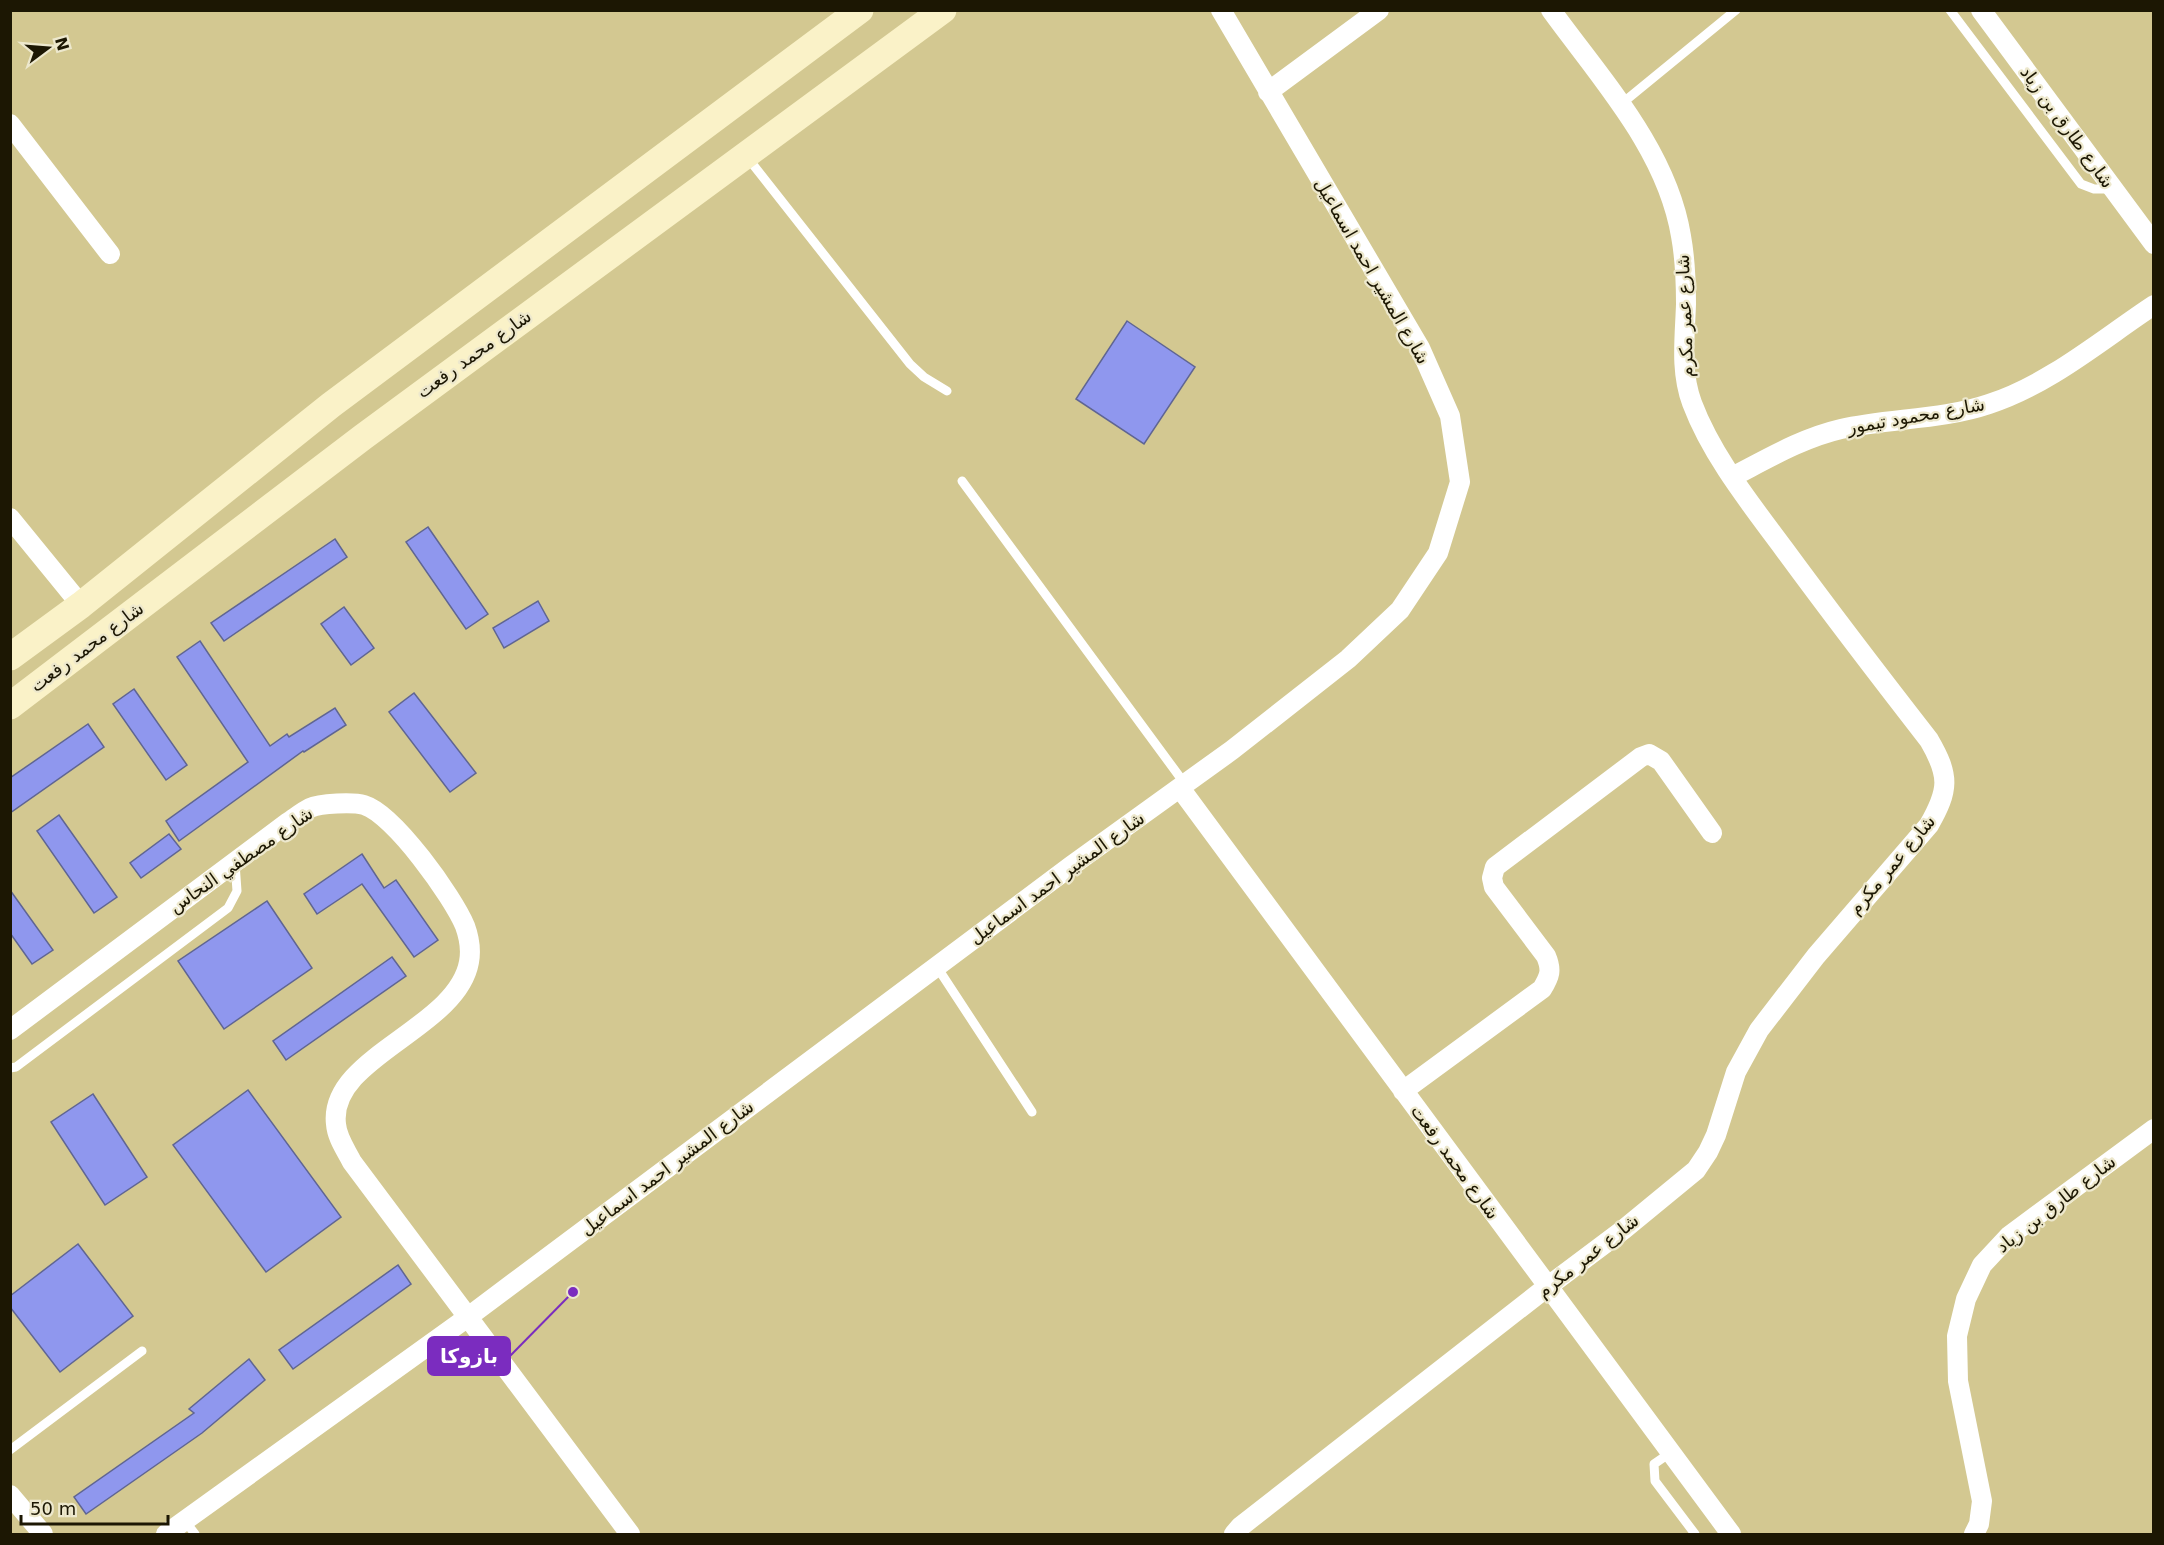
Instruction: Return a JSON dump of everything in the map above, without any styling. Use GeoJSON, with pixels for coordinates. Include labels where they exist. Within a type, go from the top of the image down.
{"type":"FeatureCollection","features":[{"type":"Feature","properties":{"kind":"street","name":"شارع محمد رفعت"},"geometry":{"type":"LineString","coordinates":[[10,657],[81,605],[331,405],[530,259],[860,10]]}},
{"type":"Feature","properties":{"kind":"street","name":"شارع محمد رفعت"},"geometry":{"type":"LineString","coordinates":[[10,706],[390,416],[944,10]]}},
{"type":"Feature","properties":{"kind":"street"},"geometry":{"type":"LineString","coordinates":[[1268,92],[1379,10]]}},
{"type":"Feature","properties":{"kind":"street","name":"شارع عمر مكرم"},"geometry":{"type":"LineString","coordinates":[[1234,1534],[1547,1287],[1623,1230],[1696,1170],[1716,1135],[1736,1072],[1759,1030],[1816,956],[1929,825],[1945,791],[1945,773],[1929,740],[1839,624],[1732,477],[1705,431],[1692,402],[1685,371],[1684,265],[1681,236],[1671,197],[1656,164],[1620,105],[1551,10]]}},
{"type":"Feature","properties":{"kind":"street","name":"شارع طارق بن زياد"},"geometry":{"type":"LineString","coordinates":[[1981,10],[2154,244]]}},
{"type":"Feature","properties":{"kind":"street","name":"شارع المشير احمد اسماعيل"},"geometry":{"type":"LineString","coordinates":[[166,1534],[190,1528],[1071,866],[1232,750],[1348,659],[1400,610],[1438,553],[1460,482],[1450,416],[1420,348],[1221,12]]}},
{"type":"Feature","properties":{"kind":"street"},"geometry":{"type":"LineString","coordinates":[[10,124],[110,254]]}},
{"type":"Feature","properties":{"kind":"street","name":"شارع محمود تيمور"},"geometry":{"type":"LineString","coordinates":[[1732,477],[1808,439],[1841,429],[1960,412],[2010,396],[2037,384],[2154,305]]}},
{"type":"Feature","properties":{"kind":"street"},"geometry":{"type":"LineString","coordinates":[[362,382],[375,402],[390,416]]}},
{"type":"Feature","properties":{"kind":"street"},"geometry":{"type":"LineString","coordinates":[[331,405],[351,416],[359,425],[363,437]]}},
{"type":"Feature","properties":{"kind":"street"},"geometry":{"type":"LineString","coordinates":[[10,518],[81,605]]}},
{"type":"Feature","properties":{"kind":"street"},"geometry":{"type":"LineString","coordinates":[[1403,1091],[1542,989],[1549,979],[1551,970],[1546,956],[1494,887],[1492,878],[1495,867],[1641,757],[1649,754],[1661,761],[1712,833]]}},
{"type":"Feature","properties":{"kind":"street","name":"شارع محمد رفعت"},"geometry":{"type":"LineString","coordinates":[[1182,786],[1403,1091],[1731,1534]]}},
{"type":"Feature","properties":{"kind":"street","name":"شارع مصطفي النحاس"},"geometry":{"type":"LineString","coordinates":[[10,1030],[312,807],[336,804],[365,805],[387,820],[418,855],[445,891],[465,927],[470,960],[459,988],[450,1001],[360,1071],[345,1089],[338,1106],[336,1124],[341,1140],[352,1162],[630,1534]]}},
{"type":"Feature","properties":{"kind":"street","name":"شارع طارق بن زياد"},"geometry":{"type":"LineString","coordinates":[[1974,1534],[1979,1524],[1982,1501],[1958,1382],[1957,1336],[1965,1299],[1982,1264],[2009,1236],[2154,1129]]}},
{"type":"Feature","properties":{"kind":"street"},"geometry":{"type":"LineString","coordinates":[[10,1495],[43,1534]]}},
{"type":"Feature","properties":{"kind":"lane"},"geometry":{"type":"LineString","coordinates":[[1620,105],[1736,10]]}},
{"type":"Feature","properties":{"kind":"lane"},"geometry":{"type":"LineString","coordinates":[[1950,10],[2081,184],[2094,189],[2113,189]]}},
{"type":"Feature","properties":{"kind":"lane"},"geometry":{"type":"LineString","coordinates":[[746,155],[910,364],[924,377],[946,391]]}},
{"type":"Feature","properties":{"kind":"lane"},"geometry":{"type":"LineString","coordinates":[[962,482],[1182,786]]}},
{"type":"Feature","properties":{"kind":"lane"},"geometry":{"type":"LineString","coordinates":[[10,1068],[16,1067],[228,908],[237,891],[235,862]]}},
{"type":"Feature","properties":{"kind":"lane"},"geometry":{"type":"LineString","coordinates":[[937,967],[1032,1112]]}},
{"type":"Feature","properties":{"kind":"lane"},"geometry":{"type":"LineString","coordinates":[[10,1450],[142,1352]]}},
{"type":"Feature","properties":{"kind":"lane"},"geometry":{"type":"LineString","coordinates":[[1670,1453],[1654,1464],[1656,1481],[1695,1534]]}},
{"type":"Feature","properties":{"kind":"building"},"geometry":{"type":"Polygon","coordinates":[[[1127,321],[1195,367],[1144,444],[1076,399],[1127,321]]]}},
{"type":"Feature","properties":{"kind":"building"},"geometry":{"type":"Polygon","coordinates":[[[428,527],[488,614],[466,629],[406,542],[428,527]]]}},
{"type":"Feature","properties":{"kind":"building"},"geometry":{"type":"Polygon","coordinates":[[[335,539],[347,557],[224,641],[211,623],[335,539]]]}},
{"type":"Feature","properties":{"kind":"building"},"geometry":{"type":"Polygon","coordinates":[[[538,601],[549,621],[504,648],[493,628],[538,601]]]}},
{"type":"Feature","properties":{"kind":"building"},"geometry":{"type":"Polygon","coordinates":[[[344,607],[374,648],[351,665],[321,624],[344,607]]]}},
{"type":"Feature","properties":{"kind":"building"},"geometry":{"type":"Polygon","coordinates":[[[200,641],[270,746],[287,734],[289,737],[335,708],[346,725],[303,751],[179,841],[166,821],[248,762],[177,657],[200,641]]]}},
{"type":"Feature","properties":{"kind":"building"},"geometry":{"type":"Polygon","coordinates":[[[134,689],[187,765],[166,780],[113,704],[134,689]]]}},
{"type":"Feature","properties":{"kind":"building"},"geometry":{"type":"Polygon","coordinates":[[[414,693],[476,773],[450,792],[389,712],[414,693]]]}},
{"type":"Feature","properties":{"kind":"building"},"geometry":{"type":"Polygon","coordinates":[[[88,724],[104,747],[10,813],[10,778],[88,724]]]}},
{"type":"Feature","properties":{"kind":"building"},"geometry":{"type":"Polygon","coordinates":[[[59,815],[117,897],[94,913],[37,831],[59,815]]]}},
{"type":"Feature","properties":{"kind":"building"},"geometry":{"type":"Polygon","coordinates":[[[169,834],[181,849],[141,878],[130,863],[169,834]]]}},
{"type":"Feature","properties":{"kind":"building"},"geometry":{"type":"Polygon","coordinates":[[[362,854],[384,888],[396,880],[438,940],[414,957],[362,884],[317,914],[304,894],[362,854]]]}},
{"type":"Feature","properties":{"kind":"building"},"geometry":{"type":"Polygon","coordinates":[[[10,890],[53,950],[32,964],[10,933],[10,890]]]}},
{"type":"Feature","properties":{"kind":"building"},"geometry":{"type":"Polygon","coordinates":[[[267,901],[312,968],[224,1029],[178,961],[267,901]]]}},
{"type":"Feature","properties":{"kind":"building"},"geometry":{"type":"Polygon","coordinates":[[[392,957],[406,976],[286,1060],[273,1041],[392,957]]]}},
{"type":"Feature","properties":{"kind":"building"},"geometry":{"type":"Polygon","coordinates":[[[248,1090],[341,1217],[266,1272],[173,1145],[248,1090]]]}},
{"type":"Feature","properties":{"kind":"building"},"geometry":{"type":"Polygon","coordinates":[[[93,1094],[147,1177],[105,1205],[51,1122],[93,1094]]]}},
{"type":"Feature","properties":{"kind":"building"},"geometry":{"type":"Polygon","coordinates":[[[78,1244],[133,1316],[60,1372],[10,1307],[10,1296],[78,1244]]]}},
{"type":"Feature","properties":{"kind":"building"},"geometry":{"type":"Polygon","coordinates":[[[398,1265],[411,1284],[293,1369],[279,1350],[398,1265]]]}},
{"type":"Feature","properties":{"kind":"building"},"geometry":{"type":"Polygon","coordinates":[[[249,1359],[265,1380],[202,1433],[86,1514],[74,1497],[194,1413],[189,1409],[249,1359]]]}},
{"type":"Feature","properties":{"kind":"place","name":"بازوكا"},"geometry":{"type":"Point","coordinates":[573,1292]}}]}
